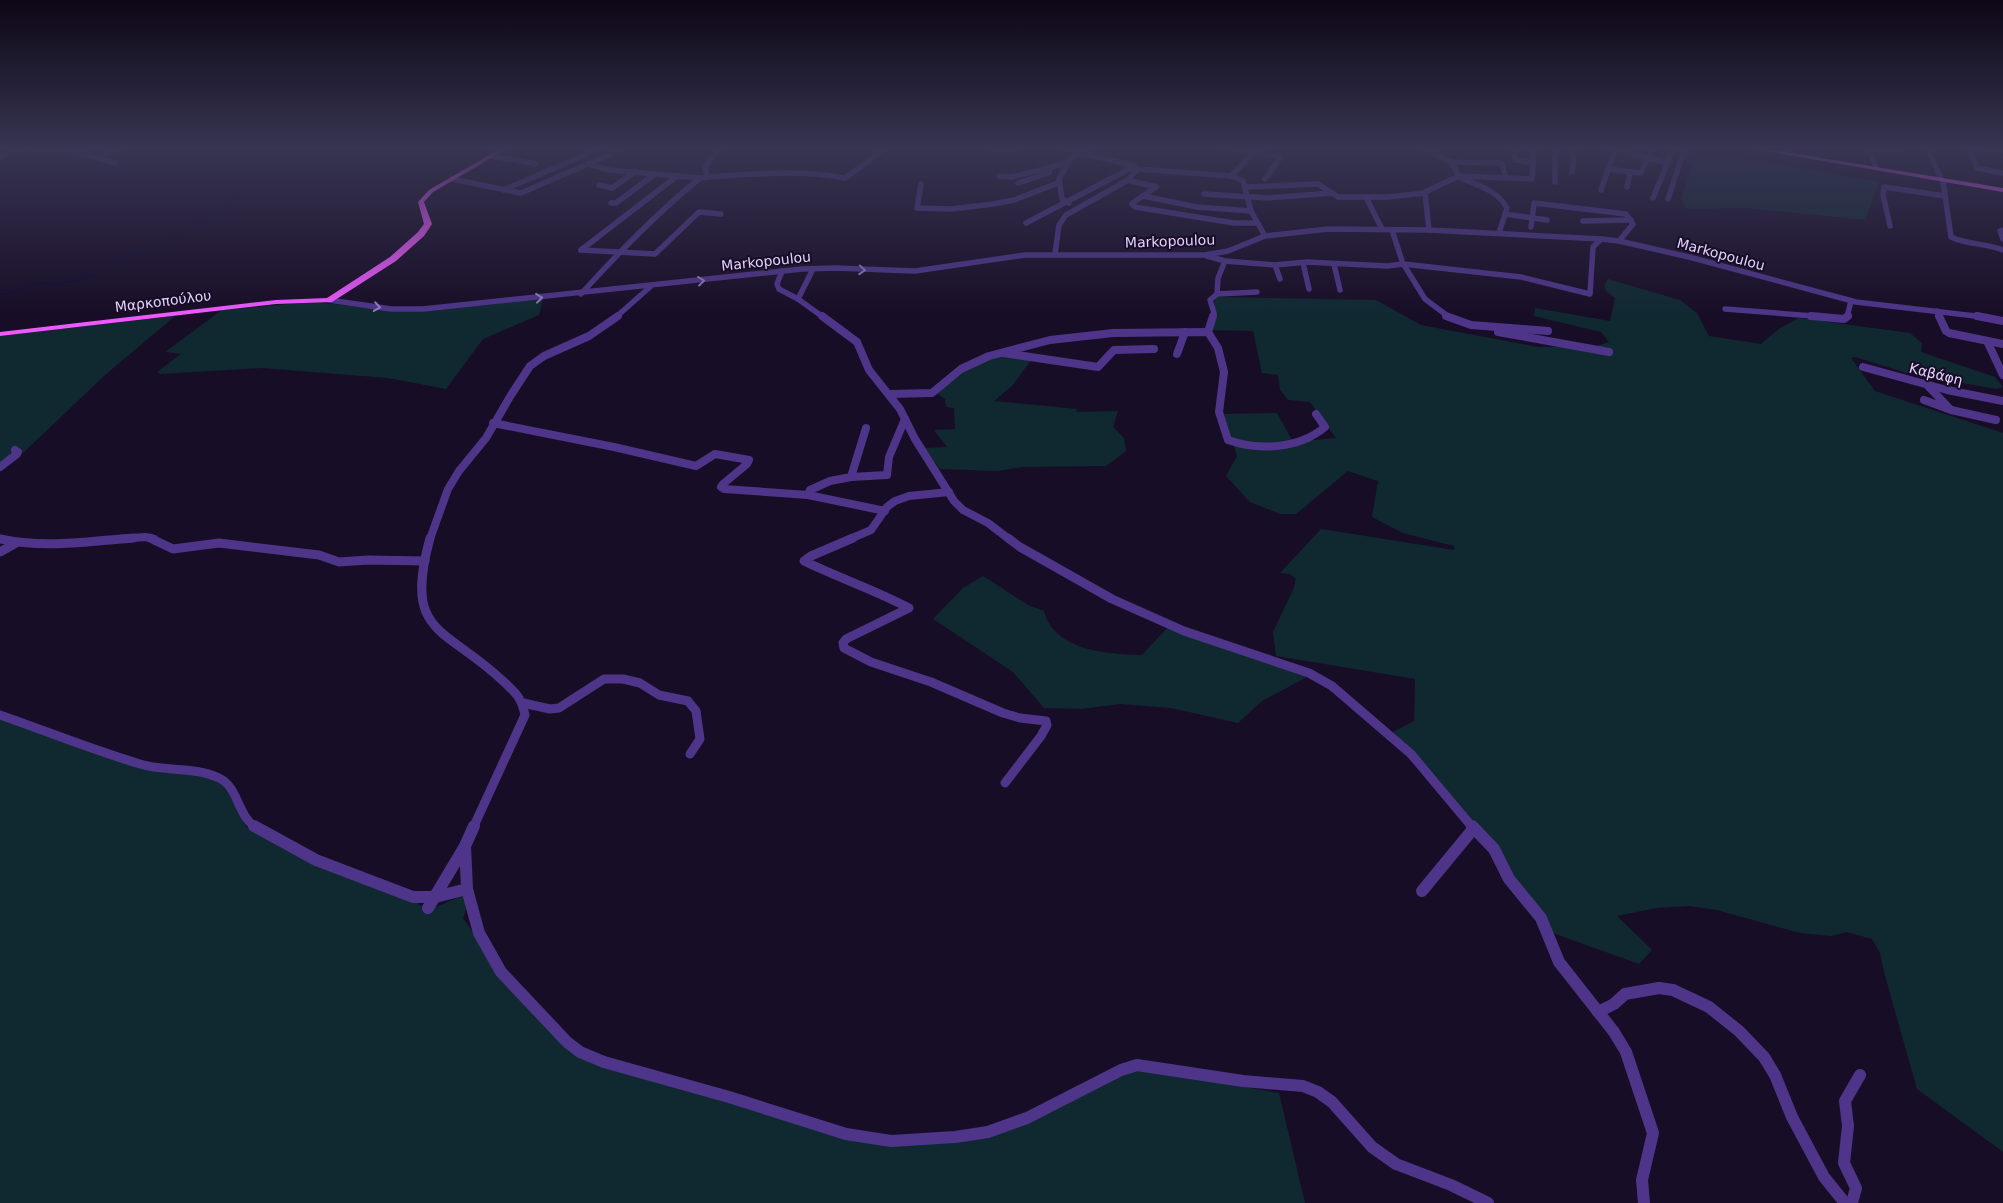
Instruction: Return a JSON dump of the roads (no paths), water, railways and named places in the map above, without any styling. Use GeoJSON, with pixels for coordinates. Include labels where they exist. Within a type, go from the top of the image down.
{"type":"FeatureCollection","features":[{"type":"Feature","properties":{"kind":"main road"},"geometry":{"type":"LineString","coordinates":[[329,300],[393,259],[421,234],[428,224],[421,203]]}},
{"type":"Feature","properties":{"kind":"main road","name":"Μαρκοπούλου"},"geometry":{"type":"LineString","coordinates":[[0,334],[276,302],[329,300]]}},
{"type":"Feature","properties":{"kind":"street"},"geometry":{"type":"LineString","coordinates":[[642,203],[581,250],[618,253],[658,253],[699,212],[721,214]]}},
{"type":"Feature","properties":{"kind":"street"},"geometry":{"type":"LineString","coordinates":[[581,294],[618,253],[669,203]]}},
{"type":"Feature","properties":{"kind":"street"},"geometry":{"type":"LineString","coordinates":[[918,203],[917,208],[946,209],[992,203]]}},
{"type":"Feature","properties":{"kind":"street"},"geometry":{"type":"LineString","coordinates":[[1026,222],[1064,203]]}},
{"type":"Feature","properties":{"kind":"street"},"geometry":{"type":"LineString","coordinates":[[1069,203],[1081,208]]}},
{"type":"Feature","properties":{"kind":"street"},"geometry":{"type":"LineString","coordinates":[[1055,254],[1055,242],[1059,226],[1066,215],[1089,203]]}},
{"type":"Feature","properties":{"kind":"street"},"geometry":{"type":"LineString","coordinates":[[1133,203],[1132,206],[1217,221],[1257,223]]}},
{"type":"Feature","properties":{"kind":"street"},"geometry":{"type":"LineString","coordinates":[[1178,203],[1197,207],[1251,211]]}},
{"type":"Feature","properties":{"kind":"street"},"geometry":{"type":"LineString","coordinates":[[1249,203],[1264,236]]}},
{"type":"Feature","properties":{"kind":"street"},"geometry":{"type":"LineString","coordinates":[[1369,203],[1382,230]]}},
{"type":"Feature","properties":{"kind":"street"},"geometry":{"type":"LineString","coordinates":[[1425,203],[1429,230]]}},
{"type":"Feature","properties":{"kind":"street"},"geometry":{"type":"LineString","coordinates":[[1499,233],[1507,205],[1505,203]]}},
{"type":"Feature","properties":{"kind":"street"},"geometry":{"type":"LineString","coordinates":[[1532,227],[1534,203]]}},
{"type":"Feature","properties":{"kind":"street"},"geometry":{"type":"LineString","coordinates":[[1535,203],[1626,214],[1632,227],[1619,241]]}},
{"type":"Feature","properties":{"kind":"street"},"geometry":{"type":"LineString","coordinates":[[1885,203],[1890,226]]}},
{"type":"Feature","properties":{"kind":"street"},"geometry":{"type":"LineString","coordinates":[[1946,203],[1951,237],[1960,241],[2002,248]]}},
{"type":"Feature","properties":{"kind":"street"},"geometry":{"type":"LineString","coordinates":[[1505,214],[1547,220]]}},
{"type":"Feature","properties":{"kind":"street"},"geometry":{"type":"LineString","coordinates":[[1583,221],[1630,220]]}},
{"type":"Feature","properties":{"kind":"street","name":"Markopoulou"},"geometry":{"type":"LineString","coordinates":[[329,300],[391,309],[415,310],[650,287],[782,271],[813,269],[915,272],[996,258],[1055,254],[1205,255],[1228,251],[1264,236],[1328,230],[1429,230],[1619,241],[1851,301],[2003,321]]}},
{"type":"Feature","properties":{"kind":"street"},"geometry":{"type":"LineString","coordinates":[[1392,230],[1404,264],[1415,278],[1427,301],[1453,320],[1484,328],[1520,327],[1548,331]]}},
{"type":"Feature","properties":{"kind":"street"},"geometry":{"type":"LineString","coordinates":[[2003,230],[2000,232],[2003,239]]}},
{"type":"Feature","properties":{"kind":"street"},"geometry":{"type":"LineString","coordinates":[[1205,255],[1225,261],[1275,265],[1303,263],[1374,266],[1404,264],[1513,275],[1570,287],[1590,294],[1593,247],[1601,239]]}},
{"type":"Feature","properties":{"kind":"street"},"geometry":{"type":"LineString","coordinates":[[1217,294],[1218,278],[1225,261]]}},
{"type":"Feature","properties":{"kind":"street"},"geometry":{"type":"LineString","coordinates":[[1303,263],[1309,288]]}},
{"type":"Feature","properties":{"kind":"street"},"geometry":{"type":"LineString","coordinates":[[1334,264],[1340,290]]}},
{"type":"Feature","properties":{"kind":"street"},"geometry":{"type":"LineString","coordinates":[[1275,265],[1280,279]]}},
{"type":"Feature","properties":{"kind":"street"},"geometry":{"type":"LineString","coordinates":[[798,299],[813,269]]}},
{"type":"Feature","properties":{"kind":"street"},"geometry":{"type":"LineString","coordinates":[[782,271],[777,284],[779,289],[798,299],[858,342],[869,370],[890,394],[915,439],[949,492],[963,510],[988,523],[1020,547],[1095,590],[1184,631],[1309,673],[1332,686],[1411,754],[1474,828],[1494,848],[1509,879],[1541,918],[1559,962],[1614,1032],[1626,1052],[1653,1133],[1642,1180],[1644,1203]]}},
{"type":"Feature","properties":{"kind":"street"},"geometry":{"type":"LineString","coordinates":[[428,908],[465,846],[525,715],[523,703],[516,693],[486,666],[458,647],[437,629],[426,614],[421,596],[425,560],[445,495],[455,477],[483,443],[493,423],[534,362],[576,343],[612,322],[650,287]]}},
{"type":"Feature","properties":{"kind":"street"},"geometry":{"type":"LineString","coordinates":[[1257,292],[1225,292],[1217,294],[1210,300],[1214,313],[1208,332],[1218,348],[1224,372],[1219,412],[1228,440],[1245,444],[1283,446],[1295,443],[1325,427],[1316,414]]}},
{"type":"Feature","properties":{"kind":"street"},"geometry":{"type":"LineString","coordinates":[[1725,309],[1844,319],[1848,317],[1851,301]]}},
{"type":"Feature","properties":{"kind":"street"},"geometry":{"type":"LineString","coordinates":[[1937,311],[1946,331],[1949,333],[2003,344]]}},
{"type":"Feature","properties":{"kind":"street"},"geometry":{"type":"LineString","coordinates":[[1484,328],[1488,331],[1529,336],[1609,352]]}},
{"type":"Feature","properties":{"kind":"street"},"geometry":{"type":"LineString","coordinates":[[890,394],[932,393],[951,374],[1000,352],[1047,340],[1147,331],[1208,332]]}},
{"type":"Feature","properties":{"kind":"street"},"geometry":{"type":"LineString","coordinates":[[1177,354],[1184,332]]}},
{"type":"Feature","properties":{"kind":"street"},"geometry":{"type":"LineString","coordinates":[[1987,341],[1999,358],[2003,375]]}},
{"type":"Feature","properties":{"kind":"street"},"geometry":{"type":"LineString","coordinates":[[1000,352],[1098,367],[1114,350],[1154,349]]}},
{"type":"Feature","properties":{"kind":"street","name":"Καβάφη"},"geometry":{"type":"LineString","coordinates":[[1864,367],[1928,385],[2003,401]]}},
{"type":"Feature","properties":{"kind":"street"},"geometry":{"type":"LineString","coordinates":[[1928,385],[1951,410]]}},
{"type":"Feature","properties":{"kind":"street"},"geometry":{"type":"LineString","coordinates":[[1924,400],[1951,410],[1996,420]]}},
{"type":"Feature","properties":{"kind":"street"},"geometry":{"type":"LineString","coordinates":[[808,495],[810,490],[833,480],[887,475],[889,457],[900,427],[905,419]]}},
{"type":"Feature","properties":{"kind":"street"},"geometry":{"type":"LineString","coordinates":[[493,423],[614,447],[696,466],[715,454],[745,458],[749,460],[747,464],[723,484],[721,487],[724,490],[808,495],[885,511]]}},
{"type":"Feature","properties":{"kind":"street"},"geometry":{"type":"LineString","coordinates":[[851,477],[866,428]]}},
{"type":"Feature","properties":{"kind":"street"},"geometry":{"type":"LineString","coordinates":[[0,467],[17,454],[18,452],[15,450]]}},
{"type":"Feature","properties":{"kind":"street"},"geometry":{"type":"LineString","coordinates":[[949,492],[898,499],[890,504],[877,525],[871,530],[811,556],[804,561],[833,575],[885,595],[908,608],[846,640],[843,643],[844,648],[874,664],[941,686],[1006,714],[1018,718],[1046,721],[1048,725],[1041,736],[1005,783]]}},
{"type":"Feature","properties":{"kind":"street"},"geometry":{"type":"LineString","coordinates":[[0,538],[16,543],[47,546],[145,537],[152,538],[173,548],[218,544],[319,555],[339,562],[368,560],[404,562],[425,560]]}},
{"type":"Feature","properties":{"kind":"street"},"geometry":{"type":"LineString","coordinates":[[0,552],[16,543]]}},
{"type":"Feature","properties":{"kind":"street"},"geometry":{"type":"LineString","coordinates":[[523,703],[550,709],[560,708],[604,679],[622,678],[640,683],[659,694],[688,701],[692,705],[696,712],[700,739],[690,754]]}},
{"type":"Feature","properties":{"kind":"street"},"geometry":{"type":"LineString","coordinates":[[0,715],[142,765],[200,772],[220,778],[228,785],[248,823],[316,860],[370,882],[413,897],[435,897],[467,890]]}},
{"type":"Feature","properties":{"kind":"street"},"geometry":{"type":"LineString","coordinates":[[1422,891],[1474,828]]}},
{"type":"Feature","properties":{"kind":"street"},"geometry":{"type":"LineString","coordinates":[[465,846],[467,890],[479,933],[501,972],[566,1042],[580,1052],[604,1062],[729,1097],[846,1134],[891,1141],[955,1137],[988,1132],[1027,1118],[1121,1070],[1137,1065],[1167,1067],[1243,1081],[1303,1086],[1318,1092],[1332,1102],[1372,1147],[1396,1164],[1451,1185],[1488,1203]]}},
{"type":"Feature","properties":{"kind":"street"},"geometry":{"type":"LineString","coordinates":[[1598,1012],[1614,1004],[1625,994],[1659,988],[1673,990],[1709,1007],[1739,1031],[1764,1057],[1792,1117],[1824,1177],[1845,1203]]}},
{"type":"Feature","properties":{"kind":"street"},"geometry":{"type":"LineString","coordinates":[[1852,1203],[1856,1188],[1844,1164],[1848,1126],[1845,1101],[1860,1075]]}},
{"type":"Feature","properties":{"kind":"waterway"},"geometry":{"type":"LineString","coordinates":[[0,294],[6,294],[37,283],[58,284],[87,278],[97,274],[114,262],[158,246],[231,203]]}}]}
